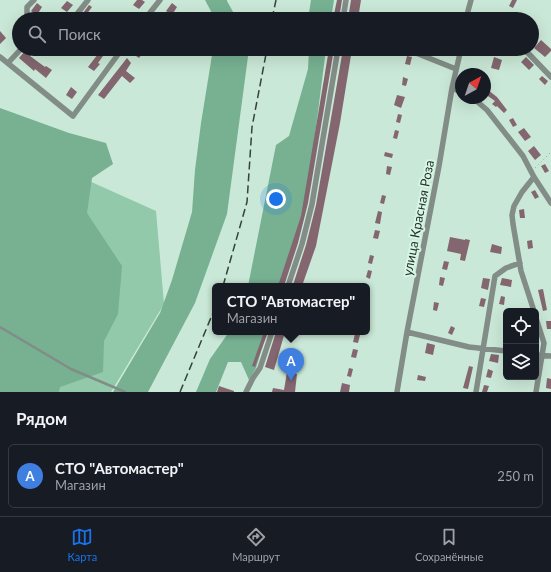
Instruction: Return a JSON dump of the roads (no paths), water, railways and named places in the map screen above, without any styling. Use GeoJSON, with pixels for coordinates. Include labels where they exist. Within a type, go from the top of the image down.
{"type":"FeatureCollection","features":[{"type":"Feature","properties":{"kind":"street"},"geometry":{"type":"LineString","coordinates":[[27,12],[27,7],[34,0]]}},
{"type":"Feature","properties":{"kind":"street"},"geometry":{"type":"LineString","coordinates":[[79,12],[88,0]]}},
{"type":"Feature","properties":{"kind":"street"},"geometry":{"type":"LineString","coordinates":[[151,12],[160,0]]}},
{"type":"Feature","properties":{"kind":"street"},"geometry":{"type":"LineString","coordinates":[[344,12],[346,0]]}},
{"type":"Feature","properties":{"kind":"street"},"geometry":{"type":"LineString","coordinates":[[468,12],[471,0]]}},
{"type":"Feature","properties":{"kind":"street"},"geometry":{"type":"LineString","coordinates":[[8,64],[15,56]]}},
{"type":"Feature","properties":{"kind":"street"},"geometry":{"type":"LineString","coordinates":[[0,57],[73,116],[117,56]]}},
{"type":"Feature","properties":{"kind":"street"},"geometry":{"type":"LineString","coordinates":[[289,283],[302,244],[312,204],[337,56]]}},
{"type":"Feature","properties":{"kind":"street"},"geometry":{"type":"LineString","coordinates":[[424,56],[455,69]]}},
{"type":"Feature","properties":{"kind":"street","name":"улица Красная Роза"},"geometry":{"type":"LineString","coordinates":[[456,68],[459,56]]}},
{"type":"Feature","properties":{"kind":"street"},"geometry":{"type":"LineString","coordinates":[[531,56],[551,76]]}},
{"type":"Feature","properties":{"kind":"street","name":"улица Красная Роза"},"geometry":{"type":"LineString","coordinates":[[397,392],[455,74]]}},
{"type":"Feature","properties":{"kind":"street"},"geometry":{"type":"LineString","coordinates":[[480,104],[487,110],[523,156],[534,177],[551,203]]}},
{"type":"Feature","properties":{"kind":"street"},"geometry":{"type":"LineString","coordinates":[[533,308],[520,263],[512,215],[514,206],[522,192],[534,177]]}},
{"type":"Feature","properties":{"kind":"street"},"geometry":{"type":"LineString","coordinates":[[476,392],[495,276],[506,268],[520,263]]}},
{"type":"Feature","properties":{"kind":"street"},"geometry":{"type":"LineString","coordinates":[[539,327],[544,343],[539,355],[551,356]]}},
{"type":"Feature","properties":{"kind":"street"},"geometry":{"type":"LineString","coordinates":[[407,332],[469,347],[503,351]]}},
{"type":"Feature","properties":{"kind":"street"},"geometry":{"type":"LineString","coordinates":[[246,392],[252,378],[260,368],[271,335]]}},
{"type":"Feature","properties":{"kind":"street"},"geometry":{"type":"LineString","coordinates":[[536,392],[537,380]]}},
{"type":"Feature","properties":{"kind":"lane"},"geometry":{"type":"LineString","coordinates":[[0,327],[70,369],[125,392]]}},
{"type":"Feature","properties":{"kind":"railway"},"geometry":{"type":"LineString","coordinates":[[273,12],[276,0]]}},
{"type":"Feature","properties":{"kind":"railway"},"geometry":{"type":"LineString","coordinates":[[224,283],[247,202],[252,127],[266,56]]}},
{"type":"Feature","properties":{"kind":"railway"},"geometry":{"type":"LineString","coordinates":[[180,392],[212,315]]}},
{"type":"Feature","properties":{"kind":"place","name":"СТО \"Автомастер\""},"geometry":{"type":"Point","coordinates":[291,381]}}]}
